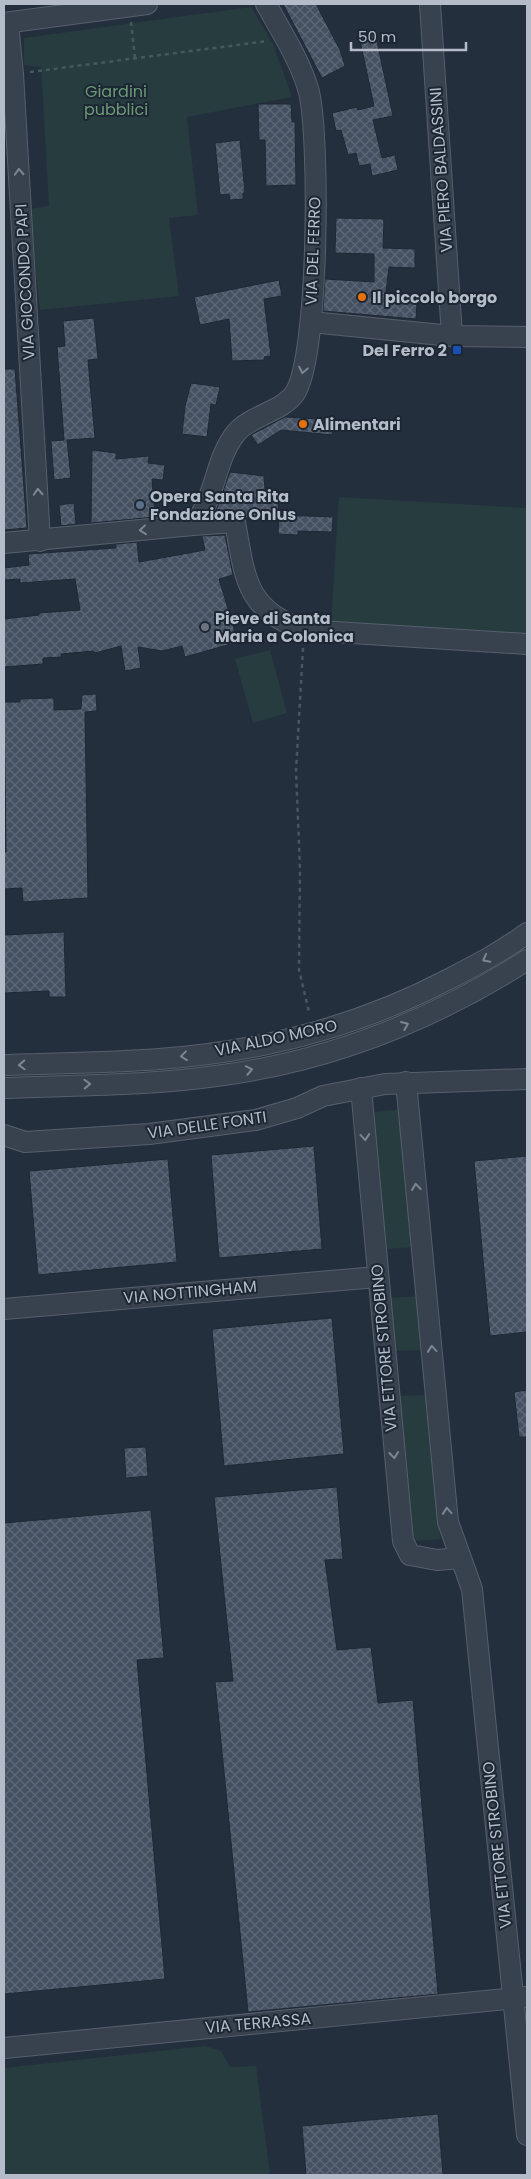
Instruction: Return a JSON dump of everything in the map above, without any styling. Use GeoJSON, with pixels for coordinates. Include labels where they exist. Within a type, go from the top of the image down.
{"type":"FeatureCollection","features":[{"type":"Feature","properties":{"kind":"street","name":"VIA DEL FERRO"},"geometry":{"type":"LineString","coordinates":[[266,4],[308,90],[313,113],[316,202],[311,322],[452,336],[527,338]]}},
{"type":"Feature","properties":{"kind":"street","name":"VIA PIERO BALDASSINI"},"geometry":{"type":"LineString","coordinates":[[430,4],[452,336]]}},
{"type":"Feature","properties":{"kind":"street"},"geometry":{"type":"LineString","coordinates":[[6,23],[38,11],[138,5]]}},
{"type":"Feature","properties":{"kind":"street","name":"VIA GIOCONDO PAPI"},"geometry":{"type":"LineString","coordinates":[[6,23],[13,74],[40,540]]}},
{"type":"Feature","properties":{"kind":"street"},"geometry":{"type":"LineString","coordinates":[[193,525],[202,516],[221,459],[236,433],[288,400],[294,394],[304,374],[311,322]]}},
{"type":"Feature","properties":{"kind":"street"},"geometry":{"type":"LineString","coordinates":[[4,543],[235,522],[244,576],[252,594],[266,611],[283,623],[304,630],[527,644]]}},
{"type":"Feature","properties":{"kind":"street","name":"VIA ALDO MORO"},"geometry":{"type":"LineString","coordinates":[[4,1065],[159,1059],[252,1047],[318,1032],[391,1007],[421,993],[499,952],[527,933]]}},
{"type":"Feature","properties":{"kind":"street","name":"VIA ALDO MORO"},"geometry":{"type":"LineString","coordinates":[[4,1088],[156,1082],[209,1077],[312,1057],[406,1025],[460,998],[527,960]]}},
{"type":"Feature","properties":{"kind":"street","name":"VIA DELLE FONTI"},"geometry":{"type":"LineString","coordinates":[[4,1136],[25,1142],[88,1139],[238,1123],[273,1116],[323,1096],[361,1088],[406,1082],[527,1078]]}},
{"type":"Feature","properties":{"kind":"street","name":"VIA ETTORE STROBINO"},"geometry":{"type":"LineString","coordinates":[[406,1082],[448,1522],[472,1589],[520,1998],[527,2135]]}},
{"type":"Feature","properties":{"kind":"street","name":"VIA ETTORE STROBINO"},"geometry":{"type":"LineString","coordinates":[[361,1088],[377,1277],[404,1548],[410,1555],[421,1558],[460,1558]]}},
{"type":"Feature","properties":{"kind":"street","name":"VIA NOTTINGHAM"},"geometry":{"type":"LineString","coordinates":[[4,1309],[377,1277]]}},
{"type":"Feature","properties":{"kind":"street","name":"VIA TERRASSA"},"geometry":{"type":"LineString","coordinates":[[4,2048],[520,1998]]}},
{"type":"Feature","properties":{"kind":"path"},"geometry":{"type":"LineString","coordinates":[[135,58],[138,5]]}},
{"type":"Feature","properties":{"kind":"path"},"geometry":{"type":"LineString","coordinates":[[13,74],[284,38]]}},
{"type":"Feature","properties":{"kind":"path"},"geometry":{"type":"LineString","coordinates":[[304,630],[296,771],[300,868],[299,970],[308,1012]]}},
{"type":"Feature","properties":{"kind":"green space","name":"Giardini pubblici"},"geometry":{"type":"Polygon","coordinates":[[[251,7],[273,44],[292,97],[187,117],[198,215],[169,218],[179,296],[40,310],[29,209],[49,206],[41,67],[24,65],[24,38],[251,7]]]}},
{"type":"Feature","properties":{"kind":"green space"},"geometry":{"type":"Polygon","coordinates":[[[339,497],[527,508],[527,634],[331,623],[339,497]]]}},
{"type":"Feature","properties":{"kind":"green space"},"geometry":{"type":"Polygon","coordinates":[[[270,650],[287,713],[253,723],[235,659],[270,650]]]}},
{"type":"Feature","properties":{"kind":"green space"},"geometry":{"type":"Polygon","coordinates":[[[403,1109],[414,1247],[386,1249],[374,1112],[403,1109]]]}},
{"type":"Feature","properties":{"kind":"green space"},"geometry":{"type":"Polygon","coordinates":[[[419,1296],[424,1350],[395,1351],[390,1298],[419,1296]]]}},
{"type":"Feature","properties":{"kind":"green space"},"geometry":{"type":"Polygon","coordinates":[[[427,1395],[440,1539],[411,1541],[399,1396],[427,1395]]]}},
{"type":"Feature","properties":{"kind":"green space"},"geometry":{"type":"Polygon","coordinates":[[[205,2046],[221,2051],[230,2067],[256,2066],[270,2175],[4,2175],[4,2068],[205,2046]]]}},
{"type":"Feature","properties":{"kind":"building"},"geometry":{"type":"Polygon","coordinates":[[[283,4],[316,4],[340,50],[345,66],[322,78],[283,4]]]}},
{"type":"Feature","properties":{"kind":"building"},"geometry":{"type":"Polygon","coordinates":[[[375,32],[393,116],[373,120],[382,158],[395,155],[398,170],[372,176],[370,164],[359,166],[356,153],[348,155],[341,130],[336,131],[332,113],[357,107],[358,110],[374,106],[359,36],[375,32]]]}},
{"type":"Feature","properties":{"kind":"building"},"geometry":{"type":"Polygon","coordinates":[[[258,104],[291,104],[292,122],[295,122],[296,185],[266,186],[265,140],[259,140],[258,104]]]}},
{"type":"Feature","properties":{"kind":"building"},"geometry":{"type":"Polygon","coordinates":[[[240,140],[245,193],[243,193],[243,199],[230,200],[229,194],[220,195],[215,143],[240,140]]]}},
{"type":"Feature","properties":{"kind":"building"},"geometry":{"type":"Polygon","coordinates":[[[336,218],[384,219],[383,248],[415,249],[415,268],[389,267],[386,292],[417,302],[416,319],[323,311],[325,279],[374,282],[374,254],[335,253],[336,218]]]}},
{"type":"Feature","properties":{"kind":"building"},"geometry":{"type":"Polygon","coordinates":[[[279,280],[282,296],[264,299],[271,356],[264,357],[265,360],[232,361],[229,319],[200,325],[194,297],[279,280]]]}},
{"type":"Feature","properties":{"kind":"building"},"geometry":{"type":"Polygon","coordinates":[[[94,318],[98,359],[88,360],[95,438],[67,440],[71,478],[54,480],[51,441],[64,440],[57,347],[65,346],[63,321],[94,318]]]}},
{"type":"Feature","properties":{"kind":"building"},"geometry":{"type":"Polygon","coordinates":[[[4,369],[15,369],[27,528],[4,530],[4,369]]]}},
{"type":"Feature","properties":{"kind":"building"},"geometry":{"type":"Polygon","coordinates":[[[191,383],[220,387],[216,405],[211,404],[207,437],[182,434],[185,406],[191,383]]]}},
{"type":"Feature","properties":{"kind":"building","name":"Alimentari"},"geometry":{"type":"Polygon","coordinates":[[[285,417],[334,420],[332,435],[281,430],[258,445],[251,435],[285,417]]]}},
{"type":"Feature","properties":{"kind":"building"},"geometry":{"type":"Polygon","coordinates":[[[92,450],[116,453],[116,459],[149,456],[148,463],[165,465],[163,480],[152,479],[155,517],[91,523],[92,450]]]}},
{"type":"Feature","properties":{"kind":"building"},"geometry":{"type":"Polygon","coordinates":[[[230,472],[264,476],[266,502],[278,501],[279,516],[246,518],[239,511],[216,511],[230,472]]]}},
{"type":"Feature","properties":{"kind":"building"},"geometry":{"type":"Polygon","coordinates":[[[74,503],[76,524],[61,526],[59,505],[74,503]]]}},
{"type":"Feature","properties":{"kind":"building"},"geometry":{"type":"Polygon","coordinates":[[[279,515],[333,517],[332,532],[298,531],[298,535],[278,534],[279,515]]]}},
{"type":"Feature","properties":{"kind":"building"},"geometry":{"type":"Polygon","coordinates":[[[225,535],[233,575],[219,579],[238,642],[185,657],[182,646],[162,651],[138,647],[141,668],[125,671],[121,646],[95,653],[93,651],[61,654],[62,657],[43,658],[43,664],[4,667],[4,619],[39,615],[39,613],[80,610],[75,579],[20,583],[20,579],[4,580],[4,568],[29,565],[28,554],[116,548],[116,544],[137,542],[139,562],[205,550],[202,536],[225,535]]]}},
{"type":"Feature","properties":{"kind":"building"},"geometry":{"type":"Polygon","coordinates":[[[96,694],[97,711],[85,712],[88,898],[23,902],[22,888],[4,889],[4,852],[6,852],[4,702],[20,702],[20,699],[54,698],[54,710],[81,709],[82,695],[96,694]]]}},
{"type":"Feature","properties":{"kind":"building"},"geometry":{"type":"Polygon","coordinates":[[[64,932],[66,997],[49,997],[49,991],[4,993],[4,935],[64,932]]]}},
{"type":"Feature","properties":{"kind":"building"},"geometry":{"type":"Polygon","coordinates":[[[314,1146],[322,1249],[219,1258],[211,1155],[314,1146]]]}},
{"type":"Feature","properties":{"kind":"building"},"geometry":{"type":"Polygon","coordinates":[[[527,1156],[527,1332],[490,1336],[474,1161],[527,1156]]]}},
{"type":"Feature","properties":{"kind":"building"},"geometry":{"type":"Polygon","coordinates":[[[168,1159],[177,1262],[38,1275],[29,1171],[168,1159]]]}},
{"type":"Feature","properties":{"kind":"building"},"geometry":{"type":"Polygon","coordinates":[[[332,1318],[344,1454],[224,1466],[212,1329],[332,1318]]]}},
{"type":"Feature","properties":{"kind":"building"},"geometry":{"type":"Polygon","coordinates":[[[527,1390],[527,1437],[519,1437],[514,1392],[527,1390]]]}},
{"type":"Feature","properties":{"kind":"building"},"geometry":{"type":"Polygon","coordinates":[[[146,1447],[148,1476],[126,1478],[124,1448],[146,1447]]]}},
{"type":"Feature","properties":{"kind":"building"},"geometry":{"type":"Polygon","coordinates":[[[337,1487],[343,1559],[325,1560],[337,1650],[371,1647],[378,1703],[413,1700],[438,1994],[248,2012],[215,1682],[233,1681],[214,1497],[337,1487]]]}},
{"type":"Feature","properties":{"kind":"building"},"geometry":{"type":"Polygon","coordinates":[[[151,1510],[164,1658],[137,1660],[165,1979],[4,1994],[4,1523],[151,1510]]]}},
{"type":"Feature","properties":{"kind":"building"},"geometry":{"type":"Polygon","coordinates":[[[438,2114],[443,2175],[306,2175],[302,2126],[438,2114]]]}},
{"type":"Feature","properties":{"kind":"place","name":"Il piccolo borgo"},"geometry":{"type":"Point","coordinates":[362,297]}},
{"type":"Feature","properties":{"kind":"place","name":"Del Ferro 2"},"geometry":{"type":"Point","coordinates":[457,350]}},
{"type":"Feature","properties":{"kind":"place","name":"Alimentari"},"geometry":{"type":"Point","coordinates":[303,424]}},
{"type":"Feature","properties":{"kind":"place","name":"Opera Santa Rita Fondazione Onlus"},"geometry":{"type":"Point","coordinates":[140,505]}},
{"type":"Feature","properties":{"kind":"place","name":"Pieve di Santa Maria a Colonica"},"geometry":{"type":"Point","coordinates":[205,627]}}]}
